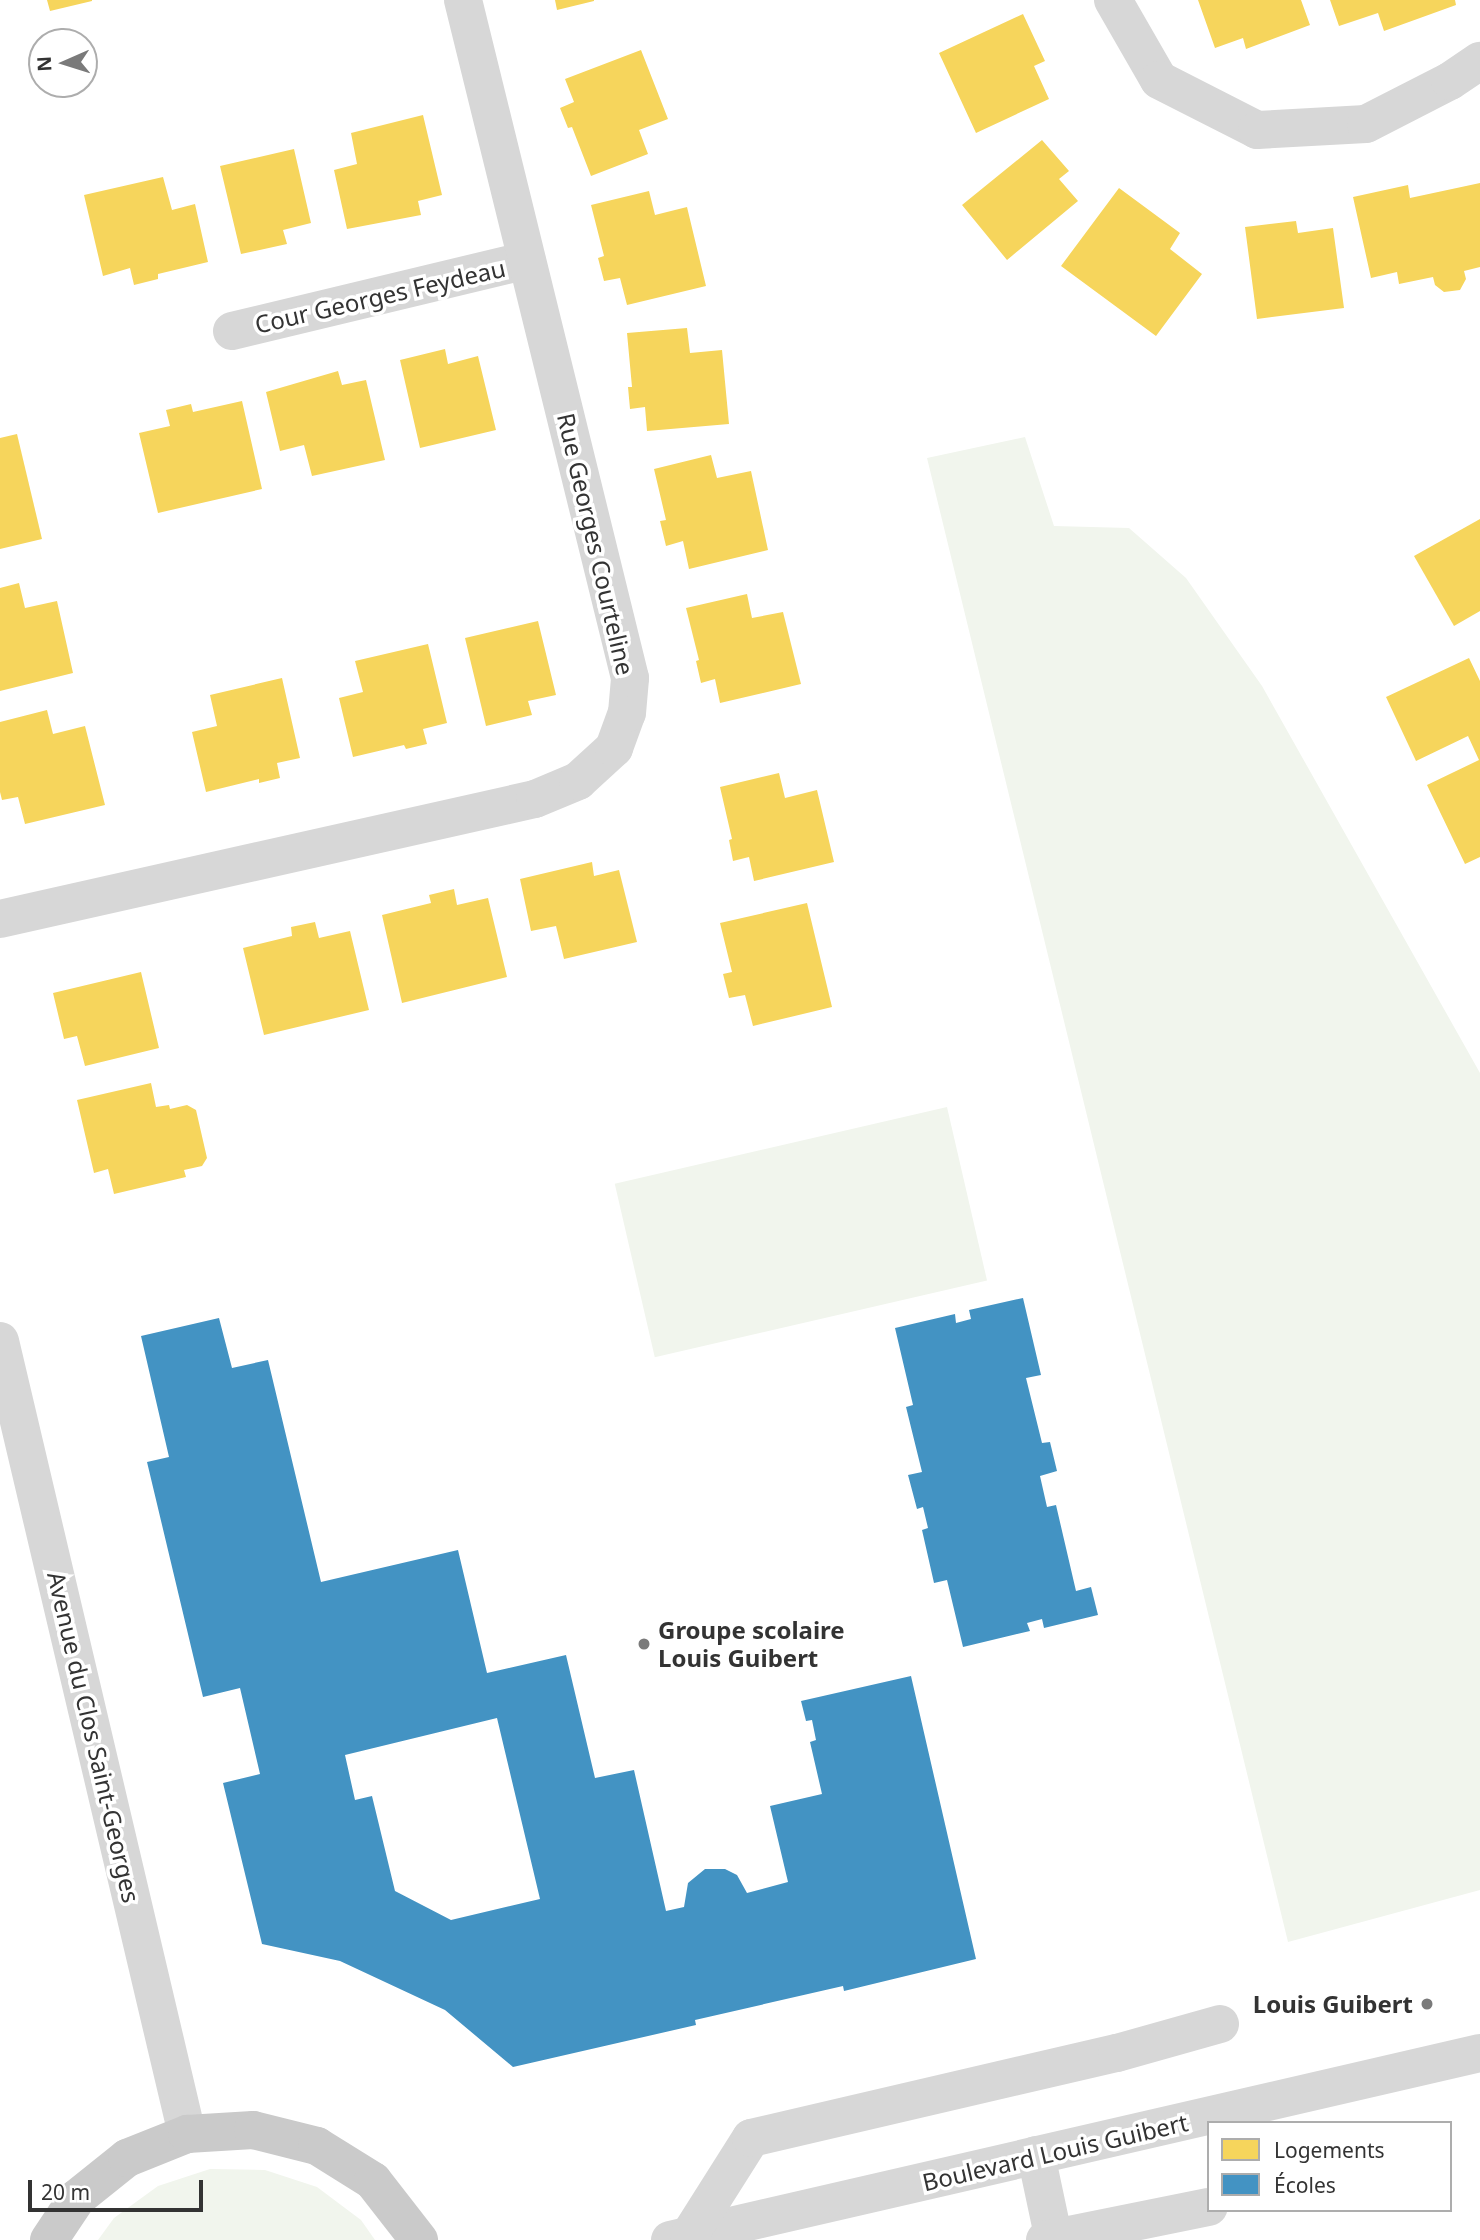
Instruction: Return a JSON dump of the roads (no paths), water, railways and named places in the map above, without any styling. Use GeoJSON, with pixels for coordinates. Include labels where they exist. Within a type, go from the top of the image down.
{"type":"FeatureCollection","features":[{"type":"Feature","properties":{"kind":"main road"},"geometry":{"type":"LineString","coordinates":[[49,2240],[77,2198],[127,2158],[187,2134],[253,2130],[317,2146],[373,2181],[419,2240]]}},
{"type":"Feature","properties":{"kind":"street","name":"Rue Georges Courteline"},"geometry":{"type":"LineString","coordinates":[[0,919],[535,799],[578,781],[614,748],[627,713],[630,678],[463,0]]}},
{"type":"Feature","properties":{"kind":"street"},"geometry":{"type":"LineString","coordinates":[[1113,0],[1159,80],[1257,130],[1366,124],[1450,81],[1480,61]]}},
{"type":"Feature","properties":{"kind":"street","name":"Cour Georges Feydeau"},"geometry":{"type":"LineString","coordinates":[[232,331],[527,260]]}},
{"type":"Feature","properties":{"kind":"street","name":"Avenue du Clos Saint-Georges"},"geometry":{"type":"LineString","coordinates":[[0,1341],[187,2134]]}},
{"type":"Feature","properties":{"kind":"street"},"geometry":{"type":"LineString","coordinates":[[683,2239],[751,2138],[1117,2053],[1220,2024]]}},
{"type":"Feature","properties":{"kind":"street","name":"Boulevard Louis Guibert"},"geometry":{"type":"LineString","coordinates":[[683,2239],[1480,2053]]}},
{"type":"Feature","properties":{"kind":"street"},"geometry":{"type":"LineString","coordinates":[[1036,2155],[1051,2239],[1207,2207]]}},
{"type":"Feature","properties":{"kind":"place","name":"Groupe scolaire Louis Guibert"},"geometry":{"type":"Point","coordinates":[644,1644]}},
{"type":"Feature","properties":{"kind":"place","name":"Louis Guibert"},"geometry":{"type":"Point","coordinates":[1427,2004]}}]}
